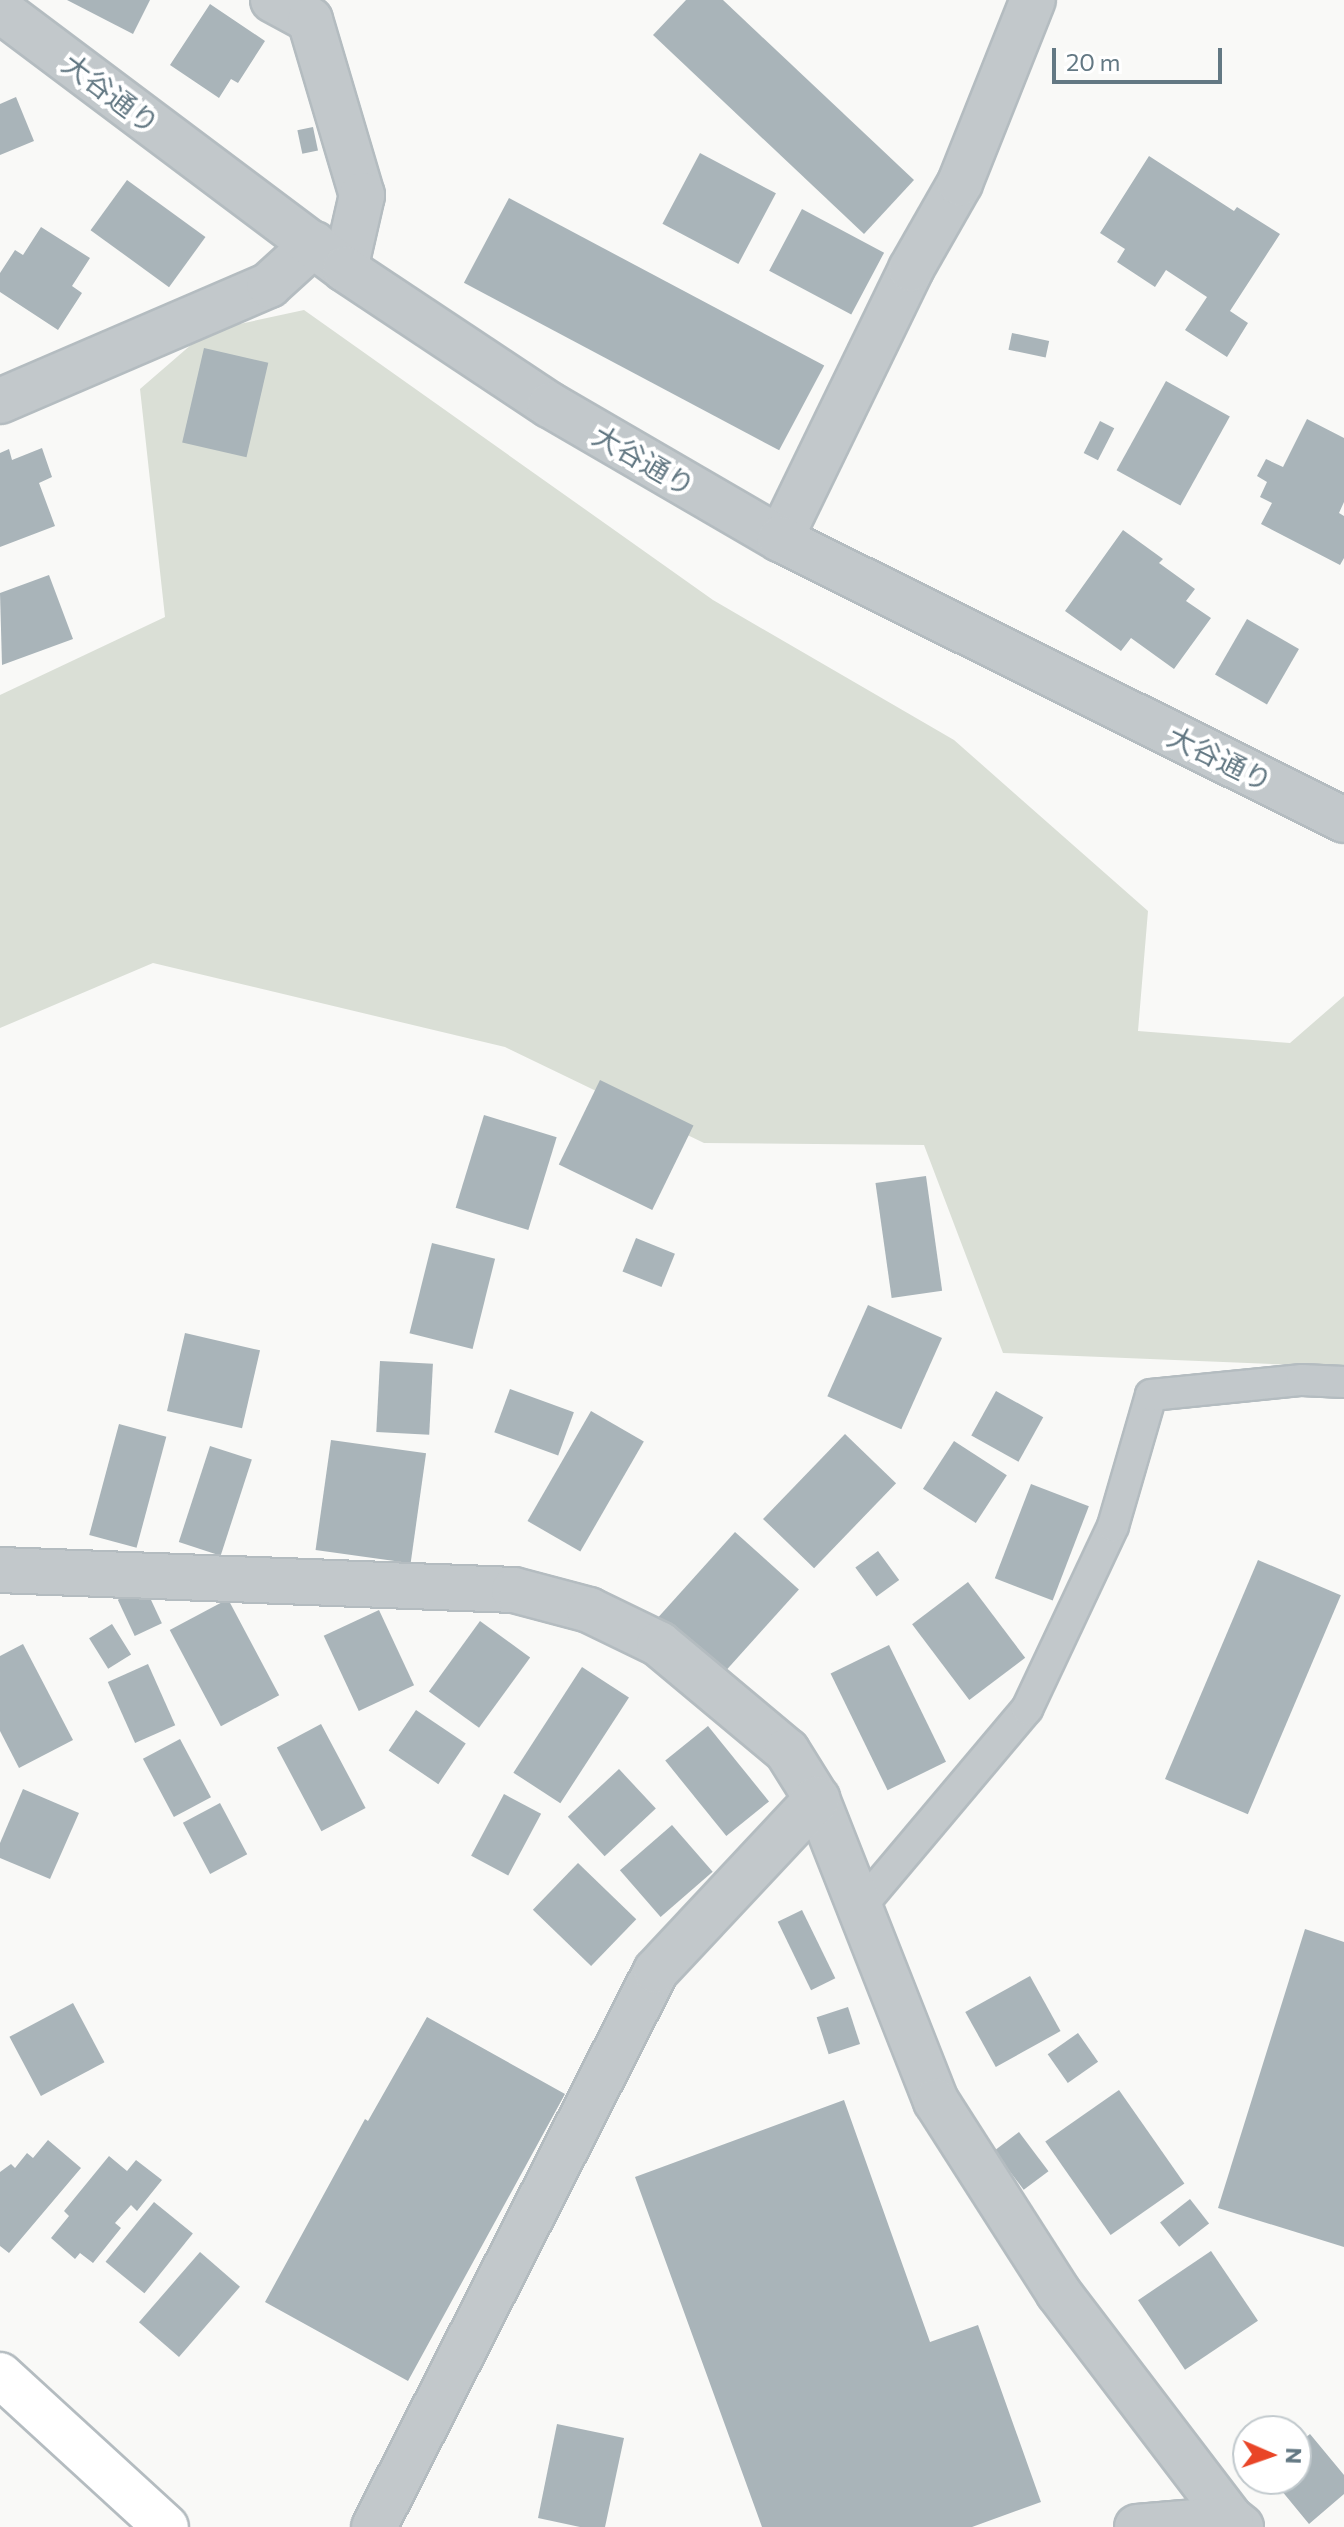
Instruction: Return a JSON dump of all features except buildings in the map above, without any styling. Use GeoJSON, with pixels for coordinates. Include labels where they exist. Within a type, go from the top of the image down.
{"type":"FeatureCollection","features":[{"type":"Feature","properties":{"kind":"main road"},"geometry":{"type":"LineString","coordinates":[[0,2375],[166,2527]]}},
{"type":"Feature","properties":{"kind":"street"},"geometry":{"type":"LineString","coordinates":[[0,401],[329,256],[362,195],[310,20],[273,0]]}},
{"type":"Feature","properties":{"kind":"street"},"geometry":{"type":"LineString","coordinates":[[780,539],[911,269],[960,183],[1033,0]]}},
{"type":"Feature","properties":{"kind":"street","name":"大谷通り"},"geometry":{"type":"LineString","coordinates":[[0,10],[329,256],[550,405],[780,539],[1344,820]]}},
{"type":"Feature","properties":{"kind":"street"},"geometry":{"type":"LineString","coordinates":[[0,1570],[514,1590],[589,1610],[659,1644],[787,1751],[817,1799],[936,2101],[1058,2292],[1236,2523]]}},
{"type":"Feature","properties":{"kind":"street"},"geometry":{"type":"LineString","coordinates":[[374,2527],[656,1971],[817,1799]]}},
{"type":"Feature","properties":{"kind":"street"},"geometry":{"type":"LineString","coordinates":[[1137,2527],[1236,2523]]}},
{"type":"Feature","properties":{"kind":"lane"},"geometry":{"type":"LineString","coordinates":[[861,1906],[1027,1709],[1113,1526],[1151,1395],[1302,1380],[1344,1382]]}},
{"type":"Feature","properties":{"kind":"shaded area"},"geometry":{"type":"Polygon","coordinates":[[[304,310],[713,600],[954,740],[1148,911],[1138,1031],[1290,1043],[1344,996],[1344,1367],[1003,1353],[924,1145],[704,1143],[505,1047],[153,963],[0,1028],[0,695],[165,617],[140,389],[207,331],[304,310]]]}}]}
